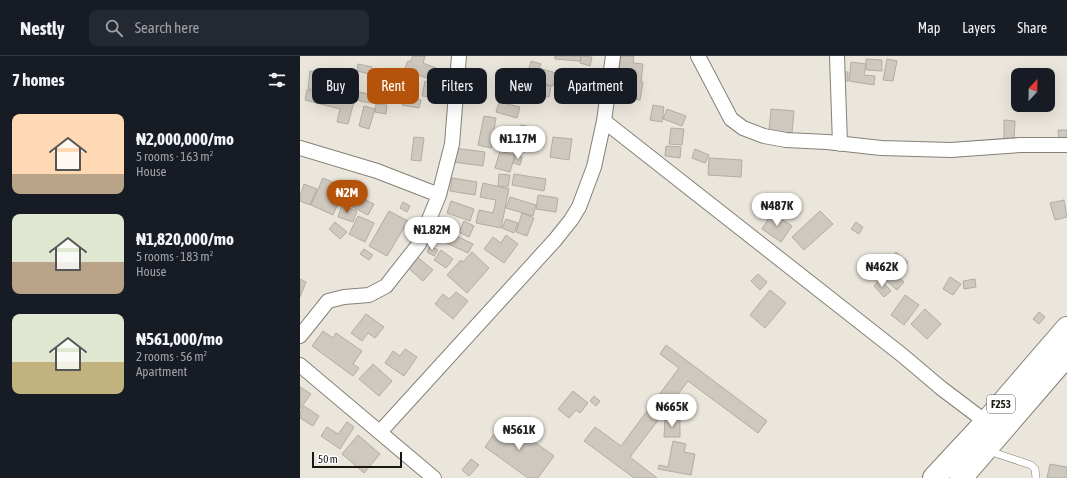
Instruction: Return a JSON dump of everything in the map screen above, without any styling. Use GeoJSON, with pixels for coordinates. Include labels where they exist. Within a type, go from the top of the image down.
{"type":"FeatureCollection","features":[{"type":"Feature","properties":{"kind":"main road","name":"F253"},"geometry":{"type":"LineString","coordinates":[[934,478],[986,422],[1067,328]]}},
{"type":"Feature","properties":{"kind":"main road","name":"F253"},"geometry":{"type":"LineString","coordinates":[[960,478],[1067,355]]}},
{"type":"Feature","properties":{"kind":"street"},"geometry":{"type":"LineString","coordinates":[[300,336],[328,301],[344,297],[370,295],[386,286],[419,244],[438,195],[452,144],[459,56]]}},
{"type":"Feature","properties":{"kind":"street"},"geometry":{"type":"LineString","coordinates":[[380,432],[556,240],[571,220],[579,207],[594,167],[604,121],[613,56]]}},
{"type":"Feature","properties":{"kind":"street"},"geometry":{"type":"LineString","coordinates":[[698,56],[730,118],[743,128],[764,136],[786,140],[881,148],[951,150],[1020,145],[1067,145]]}},
{"type":"Feature","properties":{"kind":"street"},"geometry":{"type":"LineString","coordinates":[[837,56],[840,144]]}},
{"type":"Feature","properties":{"kind":"street"},"geometry":{"type":"LineString","coordinates":[[604,121],[986,422]]}},
{"type":"Feature","properties":{"kind":"street"},"geometry":{"type":"LineString","coordinates":[[300,148],[377,171],[438,195]]}},
{"type":"Feature","properties":{"kind":"street"},"geometry":{"type":"LineString","coordinates":[[300,365],[434,478]]}},
{"type":"Feature","properties":{"kind":"lane"},"geometry":{"type":"LineString","coordinates":[[985,450],[1031,465],[1035,469],[1036,478]]}},
{"type":"Feature","properties":{"kind":"building"},"geometry":{"type":"Polygon","coordinates":[[[413,56],[425,56],[423,63],[436,68],[427,68],[427,78],[419,75],[419,68],[405,68],[408,61],[410,62],[413,56]]]}},
{"type":"Feature","properties":{"kind":"building"},"geometry":{"type":"Polygon","coordinates":[[[555,56],[581,56],[580,61],[555,59],[555,56]]]}},
{"type":"Feature","properties":{"kind":"building"},"geometry":{"type":"Polygon","coordinates":[[[582,56],[592,57],[590,66],[580,63],[582,56]]]}},
{"type":"Feature","properties":{"kind":"building"},"geometry":{"type":"Polygon","coordinates":[[[621,56],[634,56],[633,63],[643,64],[641,82],[643,82],[640,100],[637,100],[637,68],[619,68],[621,56]]]}},
{"type":"Feature","properties":{"kind":"building"},"geometry":{"type":"Polygon","coordinates":[[[866,59],[882,60],[882,71],[866,70],[866,59]]]}},
{"type":"Feature","properties":{"kind":"building"},"geometry":{"type":"Polygon","coordinates":[[[887,59],[897,61],[893,81],[883,80],[887,59]]]}},
{"type":"Feature","properties":{"kind":"building"},"geometry":{"type":"Polygon","coordinates":[[[531,61],[541,64],[539,68],[529,68],[531,61]]]}},
{"type":"Feature","properties":{"kind":"building"},"geometry":{"type":"Polygon","coordinates":[[[851,62],[866,64],[864,75],[875,76],[874,85],[849,81],[851,62]]]}},
{"type":"Feature","properties":{"kind":"building"},"geometry":{"type":"Polygon","coordinates":[[[358,64],[372,67],[367,68],[367,73],[359,71],[359,68],[357,68],[358,64]]]}},
{"type":"Feature","properties":{"kind":"building"},"geometry":{"type":"Polygon","coordinates":[[[546,70],[554,72],[553,86],[546,84],[546,70]]]}},
{"type":"Feature","properties":{"kind":"building"},"geometry":{"type":"Polygon","coordinates":[[[310,71],[312,71],[312,90],[308,89],[310,71]]]}},
{"type":"Feature","properties":{"kind":"building"},"geometry":{"type":"Polygon","coordinates":[[[840,72],[848,72],[848,81],[840,81],[840,72]]]}},
{"type":"Feature","properties":{"kind":"building"},"geometry":{"type":"Polygon","coordinates":[[[425,81],[427,81],[427,97],[422,96],[425,81]]]}},
{"type":"Feature","properties":{"kind":"building"},"geometry":{"type":"Polygon","coordinates":[[[546,85],[551,86],[549,97],[546,97],[546,85]]]}},
{"type":"Feature","properties":{"kind":"building"},"geometry":{"type":"Polygon","coordinates":[[[307,90],[312,91],[312,102],[305,100],[307,90]]]}},
{"type":"Feature","properties":{"kind":"building"},"geometry":{"type":"Polygon","coordinates":[[[359,92],[367,94],[367,102],[359,101],[359,92]]]}},
{"type":"Feature","properties":{"kind":"building"},"geometry":{"type":"Polygon","coordinates":[[[419,100],[421,100],[419,108],[402,105],[419,104],[419,100]]]}},
{"type":"Feature","properties":{"kind":"building"},"geometry":{"type":"Polygon","coordinates":[[[321,104],[353,104],[348,124],[337,122],[340,109],[321,104]]]}},
{"type":"Feature","properties":{"kind":"building"},"geometry":{"type":"Polygon","coordinates":[[[376,104],[387,105],[386,114],[375,112],[376,104]]]}},
{"type":"Feature","properties":{"kind":"building"},"geometry":{"type":"Polygon","coordinates":[[[498,104],[507,104],[520,107],[517,118],[496,112],[498,104]]]}},
{"type":"Feature","properties":{"kind":"building"},"geometry":{"type":"Polygon","coordinates":[[[653,105],[664,107],[662,122],[650,120],[653,105]]]}},
{"type":"Feature","properties":{"kind":"building"},"geometry":{"type":"Polygon","coordinates":[[[364,106],[375,109],[369,129],[359,126],[364,106]]]}},
{"type":"Feature","properties":{"kind":"building"},"geometry":{"type":"Polygon","coordinates":[[[667,109],[686,116],[682,126],[663,119],[667,109]]]}},
{"type":"Feature","properties":{"kind":"building"},"geometry":{"type":"Polygon","coordinates":[[[771,109],[794,111],[792,133],[769,131],[771,109]]]}},
{"type":"Feature","properties":{"kind":"building"},"geometry":{"type":"Polygon","coordinates":[[[484,116],[496,118],[491,148],[478,145],[484,116]]]}},
{"type":"Feature","properties":{"kind":"building"},"geometry":{"type":"Polygon","coordinates":[[[1004,120],[1015,121],[1014,141],[1004,140],[1004,120]]]}},
{"type":"Feature","properties":{"kind":"building"},"geometry":{"type":"Polygon","coordinates":[[[521,125],[540,129],[536,149],[517,145],[521,125]]]}},
{"type":"Feature","properties":{"kind":"building"},"geometry":{"type":"Polygon","coordinates":[[[671,128],[684,129],[682,145],[669,144],[671,128]]]}},
{"type":"Feature","properties":{"kind":"building"},"geometry":{"type":"Polygon","coordinates":[[[1058,130],[1067,130],[1067,139],[1059,140],[1058,130]]]}},
{"type":"Feature","properties":{"kind":"building"},"geometry":{"type":"Polygon","coordinates":[[[414,137],[424,138],[421,161],[411,160],[414,137]]]}},
{"type":"Feature","properties":{"kind":"building"},"geometry":{"type":"Polygon","coordinates":[[[553,137],[572,139],[569,160],[550,157],[553,137]]]}},
{"type":"Feature","properties":{"kind":"building"},"geometry":{"type":"Polygon","coordinates":[[[666,146],[681,147],[680,158],[665,156],[666,146]]]}},
{"type":"Feature","properties":{"kind":"building"},"geometry":{"type":"Polygon","coordinates":[[[454,148],[485,152],[483,166],[453,162],[454,148]]]}},
{"type":"Feature","properties":{"kind":"building"},"geometry":{"type":"Polygon","coordinates":[[[695,149],[709,155],[705,163],[692,158],[695,149]]]}},
{"type":"Feature","properties":{"kind":"building"},"geometry":{"type":"Polygon","coordinates":[[[500,151],[515,155],[510,172],[495,168],[500,151]]]}},
{"type":"Feature","properties":{"kind":"building"},"geometry":{"type":"Polygon","coordinates":[[[515,155],[522,157],[520,165],[513,163],[515,155]]]}},
{"type":"Feature","properties":{"kind":"building"},"geometry":{"type":"Polygon","coordinates":[[[709,158],[742,160],[741,177],[708,175],[709,158]]]}},
{"type":"Feature","properties":{"kind":"building"},"geometry":{"type":"Polygon","coordinates":[[[499,174],[510,175],[508,187],[498,186],[499,174]]]}},
{"type":"Feature","properties":{"kind":"building"},"geometry":{"type":"Polygon","coordinates":[[[514,174],[546,179],[544,191],[512,185],[514,174]]]}},
{"type":"Feature","properties":{"kind":"building"},"geometry":{"type":"Polygon","coordinates":[[[323,178],[339,185],[337,189],[343,192],[333,215],[311,205],[323,178]]]}},
{"type":"Feature","properties":{"kind":"building"},"geometry":{"type":"Polygon","coordinates":[[[452,178],[477,182],[475,195],[450,191],[452,178]]]}},
{"type":"Feature","properties":{"kind":"building"},"geometry":{"type":"Polygon","coordinates":[[[483,183],[509,189],[501,228],[476,223],[479,210],[493,213],[496,200],[480,197],[483,183]]]}},
{"type":"Feature","properties":{"kind":"building"},"geometry":{"type":"Polygon","coordinates":[[[304,184],[317,189],[310,205],[300,201],[304,184]]]}},
{"type":"Feature","properties":{"kind":"building"},"geometry":{"type":"Polygon","coordinates":[[[349,192],[374,204],[368,215],[343,202],[349,192]]]}},
{"type":"Feature","properties":{"kind":"building"},"geometry":{"type":"Polygon","coordinates":[[[538,195],[558,198],[556,212],[536,209],[538,195]]]}},
{"type":"Feature","properties":{"kind":"building"},"geometry":{"type":"Polygon","coordinates":[[[510,197],[536,205],[533,216],[506,208],[510,197]]]}},
{"type":"Feature","properties":{"kind":"building"},"geometry":{"type":"Polygon","coordinates":[[[1064,200],[1067,217],[1055,220],[1050,203],[1064,200]]]}},
{"type":"Feature","properties":{"kind":"building"},"geometry":{"type":"Polygon","coordinates":[[[451,201],[474,209],[470,221],[447,213],[451,201]]]}},
{"type":"Feature","properties":{"kind":"building"},"geometry":{"type":"Polygon","coordinates":[[[403,202],[410,206],[407,212],[400,208],[403,202]]]}},
{"type":"Feature","properties":{"kind":"building"},"geometry":{"type":"Polygon","coordinates":[[[342,205],[357,211],[353,222],[338,217],[342,205]]]}},
{"type":"Feature","properties":{"kind":"building"},"geometry":{"type":"Polygon","coordinates":[[[389,211],[408,221],[387,256],[369,246],[389,211]]]}},
{"type":"Feature","properties":{"kind":"building"},"geometry":{"type":"Polygon","coordinates":[[[820,211],[833,224],[804,250],[792,237],[820,211]]]}},
{"type":"Feature","properties":{"kind":"building"},"geometry":{"type":"Polygon","coordinates":[[[522,213],[534,218],[527,236],[516,232],[522,213]]]}},
{"type":"Feature","properties":{"kind":"building"},"geometry":{"type":"Polygon","coordinates":[[[772,213],[792,226],[781,242],[762,229],[772,213]]]}},
{"type":"Feature","properties":{"kind":"building"},"geometry":{"type":"Polygon","coordinates":[[[358,216],[374,223],[365,242],[349,234],[358,216]]]}},
{"type":"Feature","properties":{"kind":"building"},"geometry":{"type":"Polygon","coordinates":[[[506,219],[518,223],[514,233],[502,228],[506,219]]]}},
{"type":"Feature","properties":{"kind":"building"},"geometry":{"type":"Polygon","coordinates":[[[464,221],[474,226],[469,237],[459,232],[464,221]]]}},
{"type":"Feature","properties":{"kind":"building"},"geometry":{"type":"Polygon","coordinates":[[[335,222],[347,232],[340,239],[329,229],[335,222]]]}},
{"type":"Feature","properties":{"kind":"building"},"geometry":{"type":"Polygon","coordinates":[[[856,222],[863,227],[859,234],[851,229],[856,222]]]}},
{"type":"Feature","properties":{"kind":"building"},"geometry":{"type":"Polygon","coordinates":[[[444,230],[473,244],[468,253],[440,240],[444,230]]]}},
{"type":"Feature","properties":{"kind":"building"},"geometry":{"type":"Polygon","coordinates":[[[506,235],[518,244],[504,263],[484,249],[493,237],[501,243],[506,235]]]}},
{"type":"Feature","properties":{"kind":"building"},"geometry":{"type":"Polygon","coordinates":[[[430,246],[438,250],[434,256],[427,252],[430,246]]]}},
{"type":"Feature","properties":{"kind":"building"},"geometry":{"type":"Polygon","coordinates":[[[364,249],[373,255],[369,260],[360,254],[364,249]]]}},
{"type":"Feature","properties":{"kind":"building"},"geometry":{"type":"Polygon","coordinates":[[[441,250],[453,259],[446,268],[434,260],[441,250]]]}},
{"type":"Feature","properties":{"kind":"building"},"geometry":{"type":"Polygon","coordinates":[[[472,252],[489,268],[467,293],[447,275],[461,260],[463,262],[472,252]]]}},
{"type":"Feature","properties":{"kind":"building"},"geometry":{"type":"Polygon","coordinates":[[[896,252],[908,262],[898,273],[887,264],[896,252]]]}},
{"type":"Feature","properties":{"kind":"building"},"geometry":{"type":"Polygon","coordinates":[[[871,255],[881,261],[870,279],[860,273],[871,255]]]}},
{"type":"Feature","properties":{"kind":"building"},"geometry":{"type":"Polygon","coordinates":[[[416,256],[433,270],[423,281],[407,267],[416,256]]]}},
{"type":"Feature","properties":{"kind":"building"},"geometry":{"type":"Polygon","coordinates":[[[884,264],[904,282],[897,290],[876,272],[884,264]]]}},
{"type":"Feature","properties":{"kind":"building"},"geometry":{"type":"Polygon","coordinates":[[[758,274],[767,282],[760,290],[751,281],[758,274]]]}},
{"type":"Feature","properties":{"kind":"building"},"geometry":{"type":"Polygon","coordinates":[[[950,277],[961,284],[953,295],[943,289],[950,277]]]}},
{"type":"Feature","properties":{"kind":"building"},"geometry":{"type":"Polygon","coordinates":[[[300,279],[306,282],[300,297],[300,279]]]}},
{"type":"Feature","properties":{"kind":"building"},"geometry":{"type":"Polygon","coordinates":[[[880,279],[891,291],[884,297],[874,286],[880,279]]]}},
{"type":"Feature","properties":{"kind":"building"},"geometry":{"type":"Polygon","coordinates":[[[975,279],[976,287],[964,289],[963,281],[975,279]]]}},
{"type":"Feature","properties":{"kind":"building"},"geometry":{"type":"Polygon","coordinates":[[[770,290],[786,303],[765,328],[750,315],[770,290]]]}},
{"type":"Feature","properties":{"kind":"building"},"geometry":{"type":"Polygon","coordinates":[[[456,292],[468,301],[453,319],[435,304],[443,294],[449,299],[456,292]]]}},
{"type":"Feature","properties":{"kind":"building"},"geometry":{"type":"Polygon","coordinates":[[[905,295],[919,305],[904,325],[891,315],[905,295]]]}},
{"type":"Feature","properties":{"kind":"building"},"geometry":{"type":"Polygon","coordinates":[[[925,309],[941,324],[927,339],[911,324],[925,309]]]}},
{"type":"Feature","properties":{"kind":"building"},"geometry":{"type":"Polygon","coordinates":[[[1039,312],[1045,317],[1039,324],[1033,319],[1039,312]]]}},
{"type":"Feature","properties":{"kind":"building"},"geometry":{"type":"Polygon","coordinates":[[[366,314],[384,327],[375,338],[368,333],[362,341],[351,333],[366,314]]]}},
{"type":"Feature","properties":{"kind":"building"},"geometry":{"type":"Polygon","coordinates":[[[323,331],[333,338],[336,333],[362,351],[353,364],[359,368],[353,376],[312,346],[323,331]]]}},
{"type":"Feature","properties":{"kind":"building"},"geometry":{"type":"Polygon","coordinates":[[[666,345],[767,421],[758,433],[688,381],[630,457],[657,478],[634,478],[584,441],[595,427],[621,446],[679,368],[660,354],[666,345]]]}},
{"type":"Feature","properties":{"kind":"building"},"geometry":{"type":"Polygon","coordinates":[[[405,349],[417,357],[404,376],[385,363],[393,351],[400,356],[405,349]]]}},
{"type":"Feature","properties":{"kind":"building"},"geometry":{"type":"Polygon","coordinates":[[[373,364],[392,381],[379,396],[359,379],[373,364]]]}},
{"type":"Feature","properties":{"kind":"building"},"geometry":{"type":"Polygon","coordinates":[[[300,387],[311,394],[300,409],[300,387]]]}},
{"type":"Feature","properties":{"kind":"building"},"geometry":{"type":"Polygon","coordinates":[[[573,391],[588,403],[580,413],[576,410],[569,418],[558,409],[573,391]]]}},
{"type":"Feature","properties":{"kind":"building"},"geometry":{"type":"Polygon","coordinates":[[[594,396],[600,401],[596,406],[590,401],[594,396]]]}},
{"type":"Feature","properties":{"kind":"building"},"geometry":{"type":"Polygon","coordinates":[[[304,406],[319,416],[313,426],[300,418],[300,413],[304,406]]]}},
{"type":"Feature","properties":{"kind":"building"},"geometry":{"type":"Polygon","coordinates":[[[665,419],[680,420],[680,437],[664,437],[665,419]]]}},
{"type":"Feature","properties":{"kind":"building"},"geometry":{"type":"Polygon","coordinates":[[[504,420],[554,456],[538,478],[528,478],[485,447],[504,420]]]}},
{"type":"Feature","properties":{"kind":"building"},"geometry":{"type":"Polygon","coordinates":[[[347,422],[354,427],[340,449],[321,436],[327,427],[338,434],[347,422]]]}},
{"type":"Feature","properties":{"kind":"building"},"geometry":{"type":"Polygon","coordinates":[[[358,435],[380,454],[364,473],[342,454],[358,435]]]}},
{"type":"Feature","properties":{"kind":"building"},"geometry":{"type":"Polygon","coordinates":[[[673,441],[686,444],[684,452],[695,454],[691,475],[658,469],[659,465],[668,467],[673,441]]]}},
{"type":"Feature","properties":{"kind":"building"},"geometry":{"type":"Polygon","coordinates":[[[471,459],[479,465],[469,476],[462,470],[471,459]]]}},
{"type":"Feature","properties":{"kind":"building"},"geometry":{"type":"Polygon","coordinates":[[[1050,464],[1067,467],[1067,478],[1047,478],[1050,464]]]}}]}
